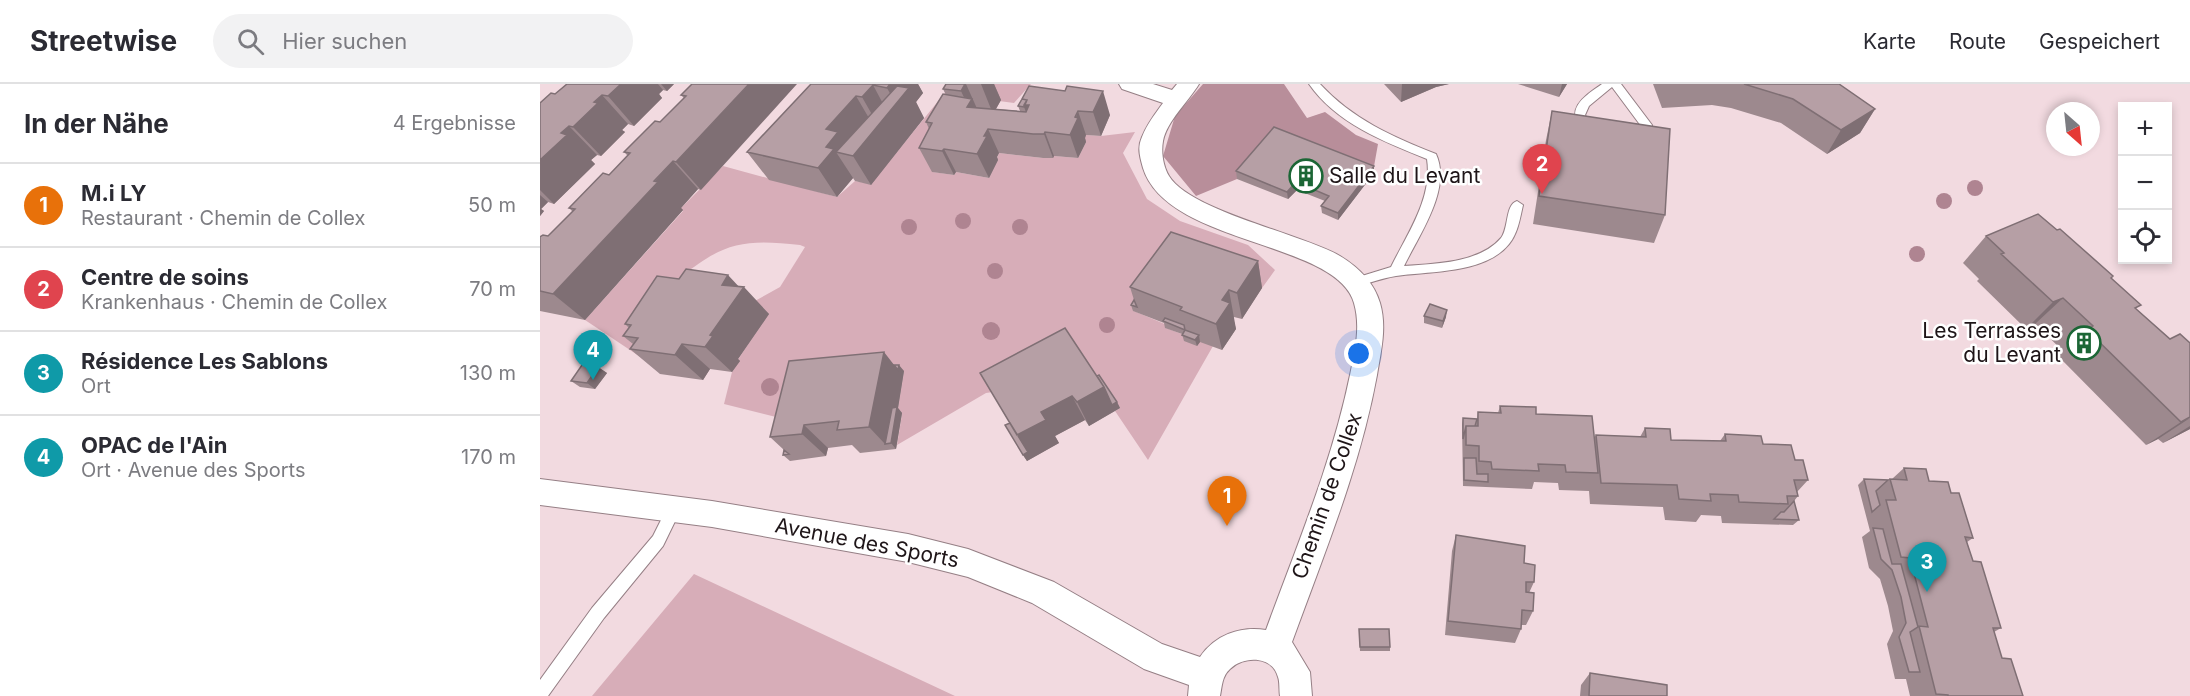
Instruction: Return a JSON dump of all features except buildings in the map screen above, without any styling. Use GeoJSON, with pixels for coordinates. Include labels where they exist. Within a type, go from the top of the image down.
{"type":"FeatureCollection","features":[{"type":"Feature","properties":{"kind":"street"},"geometry":{"type":"LineString","coordinates":[[1130,84],[1182,92]]}},
{"type":"Feature","properties":{"kind":"street","name":"Chemin de Collex"},"geometry":{"type":"LineString","coordinates":[[1182,92],[1158,126],[1150,153],[1159,181],[1182,202],[1328,261],[1342,269],[1363,292],[1370,318],[1362,386],[1349,442],[1275,648]]}},
{"type":"Feature","properties":{"kind":"street","name":"Avenue des Sports"},"geometry":{"type":"LineString","coordinates":[[540,492],[674,509],[908,548],[968,563],[1043,592],[1205,685]]}},
{"type":"Feature","properties":{"kind":"street"},"geometry":{"type":"LineString","coordinates":[[1205,685],[1216,660],[1228,649],[1244,643],[1260,643],[1275,648],[1283,654],[1295,672],[1296,696]]}},
{"type":"Feature","properties":{"kind":"lane"},"geometry":{"type":"LineString","coordinates":[[1314,84],[1347,117],[1432,157],[1435,176],[1429,201],[1395,271]]}},
{"type":"Feature","properties":{"kind":"lane"},"geometry":{"type":"LineString","coordinates":[[1591,135],[1578,120],[1578,112],[1587,101],[1609,84]]}},
{"type":"Feature","properties":{"kind":"lane"},"geometry":{"type":"LineString","coordinates":[[1616,84],[1646,125],[1647,137],[1640,142],[1628,143]]}},
{"type":"Feature","properties":{"kind":"lane"},"geometry":{"type":"LineString","coordinates":[[1356,282],[1395,271],[1424,269],[1473,260],[1494,252],[1507,239],[1517,205]]}},
{"type":"Feature","properties":{"kind":"lane"},"geometry":{"type":"LineString","coordinates":[[540,694],[598,613],[658,541],[674,509]]}},
{"type":"Feature","properties":{"kind":"shaded area"},"geometry":{"type":"Polygon","coordinates":[[[952,84],[1031,84],[1014,103],[969,97],[933,172],[954,175],[956,172],[989,178],[999,153],[1043,158],[1054,156],[1078,158],[1086,142],[1083,141],[1086,135],[1101,136],[1135,132],[1123,153],[1147,199],[1180,221],[1248,245],[1275,270],[1262,288],[1241,280],[1134,311],[1167,325],[1166,328],[1213,346],[1148,460],[1115,411],[1120,408],[993,392],[986,393],[897,445],[902,414],[897,414],[904,371],[796,422],[724,404],[732,372],[739,362],[737,361],[768,314],[753,302],[780,287],[805,247],[800,245],[750,243],[723,250],[696,265],[681,277],[685,303],[645,360],[585,320],[683,211],[680,209],[723,166],[837,197],[855,181],[871,184],[952,84]]]}},
{"type":"Feature","properties":{"kind":"shaded area"},"geometry":{"type":"Polygon","coordinates":[[[1203,84],[1284,84],[1307,118],[1325,112],[1356,135],[1378,144],[1373,172],[1237,179],[1196,196],[1163,156],[1175,116],[1203,84]]]}},
{"type":"Feature","properties":{"kind":"shaded area"},"geometry":{"type":"Polygon","coordinates":[[[694,574],[955,696],[592,696],[694,574]]]}},
{"type":"Feature","properties":{"kind":"place","name":"Salle du Levant"},"geometry":{"type":"Point","coordinates":[1306,176]}},
{"type":"Feature","properties":{"kind":"place","name":"Centre de soins"},"geometry":{"type":"Point","coordinates":[1542,194]}},
{"type":"Feature","properties":{"kind":"place","name":"Les Terrasses du Levant"},"geometry":{"type":"Point","coordinates":[2084,343]}},
{"type":"Feature","properties":{"kind":"place","name":"OPAC de l'Ain"},"geometry":{"type":"Point","coordinates":[593,380]}},
{"type":"Feature","properties":{"kind":"place","name":"M.i LY"},"geometry":{"type":"Point","coordinates":[1227,526]}},
{"type":"Feature","properties":{"kind":"place","name":"Résidence Les Sablons"},"geometry":{"type":"Point","coordinates":[1927,592]}}]}
